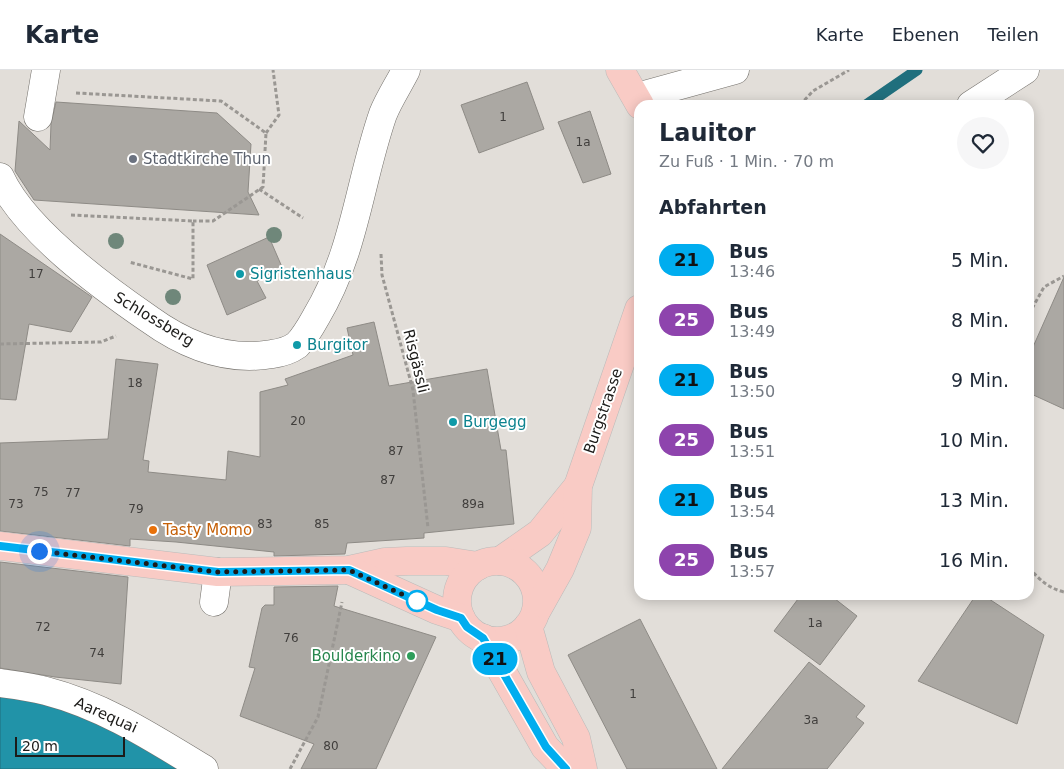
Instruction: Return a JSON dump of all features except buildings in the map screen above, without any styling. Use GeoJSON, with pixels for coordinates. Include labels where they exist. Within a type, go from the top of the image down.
{"type":"FeatureCollection","features":[{"type":"Feature","properties":{"kind":"main road"},"geometry":{"type":"LineString","coordinates":[[620,70],[637,100]]}},
{"type":"Feature","properties":{"kind":"main road","name":"Burgstrasse"},"geometry":{"type":"LineString","coordinates":[[532,618],[560,569],[577,528],[578,486],[634,323]]}},
{"type":"Feature","properties":{"kind":"main road","name":"Burgstrasse"},"geometry":{"type":"LineString","coordinates":[[489,564],[540,533],[578,486]]}},
{"type":"Feature","properties":{"kind":"main road"},"geometry":{"type":"LineString","coordinates":[[0,546],[218,572],[349,570],[385,562],[407,561],[514,565],[525,572],[537,593],[532,618],[541,672],[576,738],[583,769]]}},
{"type":"Feature","properties":{"kind":"main road"},"geometry":{"type":"LineString","coordinates":[[489,564],[466,576],[460,588],[457,601],[461,618],[467,627],[483,638],[546,747],[566,769]]}},
{"type":"Feature","properties":{"kind":"main road"},"geometry":{"type":"LineString","coordinates":[[349,570],[437,610],[461,618]]}},
{"type":"Feature","properties":{"kind":"main road"},"geometry":{"type":"LineString","coordinates":[[483,638],[502,640],[532,618]]}},
{"type":"Feature","properties":{"kind":"street","name":"Schlossberg"},"geometry":{"type":"LineString","coordinates":[[0,177],[18,207],[31,223],[110,292],[152,322],[189,342],[234,356],[258,356],[282,352],[297,345],[322,308],[338,272],[347,248],[384,112],[406,70]]}},
{"type":"Feature","properties":{"kind":"street"},"geometry":{"type":"LineString","coordinates":[[641,100],[735,70]]}},
{"type":"Feature","properties":{"kind":"street"},"geometry":{"type":"LineString","coordinates":[[979,100],[1025,70]]}},
{"type":"Feature","properties":{"kind":"street"},"geometry":{"type":"LineString","coordinates":[[38,117],[44,80]]}},
{"type":"Feature","properties":{"kind":"street"},"geometry":{"type":"LineString","coordinates":[[214,602],[218,572]]}},
{"type":"Feature","properties":{"kind":"street","name":"Aarequai"},"geometry":{"type":"LineString","coordinates":[[0,683],[45,690],[97,708],[144,732],[204,769]]}},
{"type":"Feature","properties":{"kind":"path"},"geometry":{"type":"LineString","coordinates":[[61,214],[213,221],[263,186],[266,133],[279,115],[273,70]]}},
{"type":"Feature","properties":{"kind":"path"},"geometry":{"type":"LineString","coordinates":[[805,100],[813,91],[849,70]]}},
{"type":"Feature","properties":{"kind":"path"},"geometry":{"type":"LineString","coordinates":[[44,80],[221,102],[266,133]]}},
{"type":"Feature","properties":{"kind":"path"},"geometry":{"type":"LineString","coordinates":[[259,189],[303,218]]}},
{"type":"Feature","properties":{"kind":"path"},"geometry":{"type":"LineString","coordinates":[[193,221],[193,279]]}},
{"type":"Feature","properties":{"kind":"path","name":"Risgässli"},"geometry":{"type":"LineString","coordinates":[[380,246],[382,275],[413,390],[429,538]]}},
{"type":"Feature","properties":{"kind":"path"},"geometry":{"type":"LineString","coordinates":[[1034,305],[1044,287],[1064,276]]}},
{"type":"Feature","properties":{"kind":"path"},"geometry":{"type":"LineString","coordinates":[[0,344],[101,342],[152,322]]}},
{"type":"Feature","properties":{"kind":"path"},"geometry":{"type":"LineString","coordinates":[[1034,574],[1042,583],[1064,592]]}},
{"type":"Feature","properties":{"kind":"path"},"geometry":{"type":"LineString","coordinates":[[290,769],[318,717],[343,598]]}},
{"type":"Feature","properties":{"kind":"water"},"geometry":{"type":"Polygon","coordinates":[[[0,691],[28,696],[110,727],[181,769],[0,769],[0,691]]]}},
{"type":"Feature","properties":{"kind":"waterway"},"geometry":{"type":"LineString","coordinates":[[873,100],[917,70]]}},
{"type":"Feature","properties":{"kind":"bus line","name":"21"},"geometry":{"type":"LineString","coordinates":[[0,546],[218,572],[349,570],[437,610],[461,618],[467,627],[483,638],[546,747],[566,769]]}},
{"type":"Feature","properties":{"kind":"place","name":"Stadtkirche Thun"},"geometry":{"type":"Point","coordinates":[133,159]}},
{"type":"Feature","properties":{"kind":"place","name":"Sigristenhaus"},"geometry":{"type":"Point","coordinates":[240,274]}},
{"type":"Feature","properties":{"kind":"place","name":"Burgitor"},"geometry":{"type":"Point","coordinates":[297,345]}},
{"type":"Feature","properties":{"kind":"place","name":"Burgegg"},"geometry":{"type":"Point","coordinates":[453,422]}},
{"type":"Feature","properties":{"kind":"place","name":"Tasty Momo"},"geometry":{"type":"Point","coordinates":[153,530]}},
{"type":"Feature","properties":{"kind":"place","name":"Boulderkino"},"geometry":{"type":"Point","coordinates":[411,656]}},
{"type":"Feature","properties":{"kind":"route"},"geometry":{"type":"LineString","coordinates":[[39,551],[218,572],[349,570],[417,601]]}}]}
